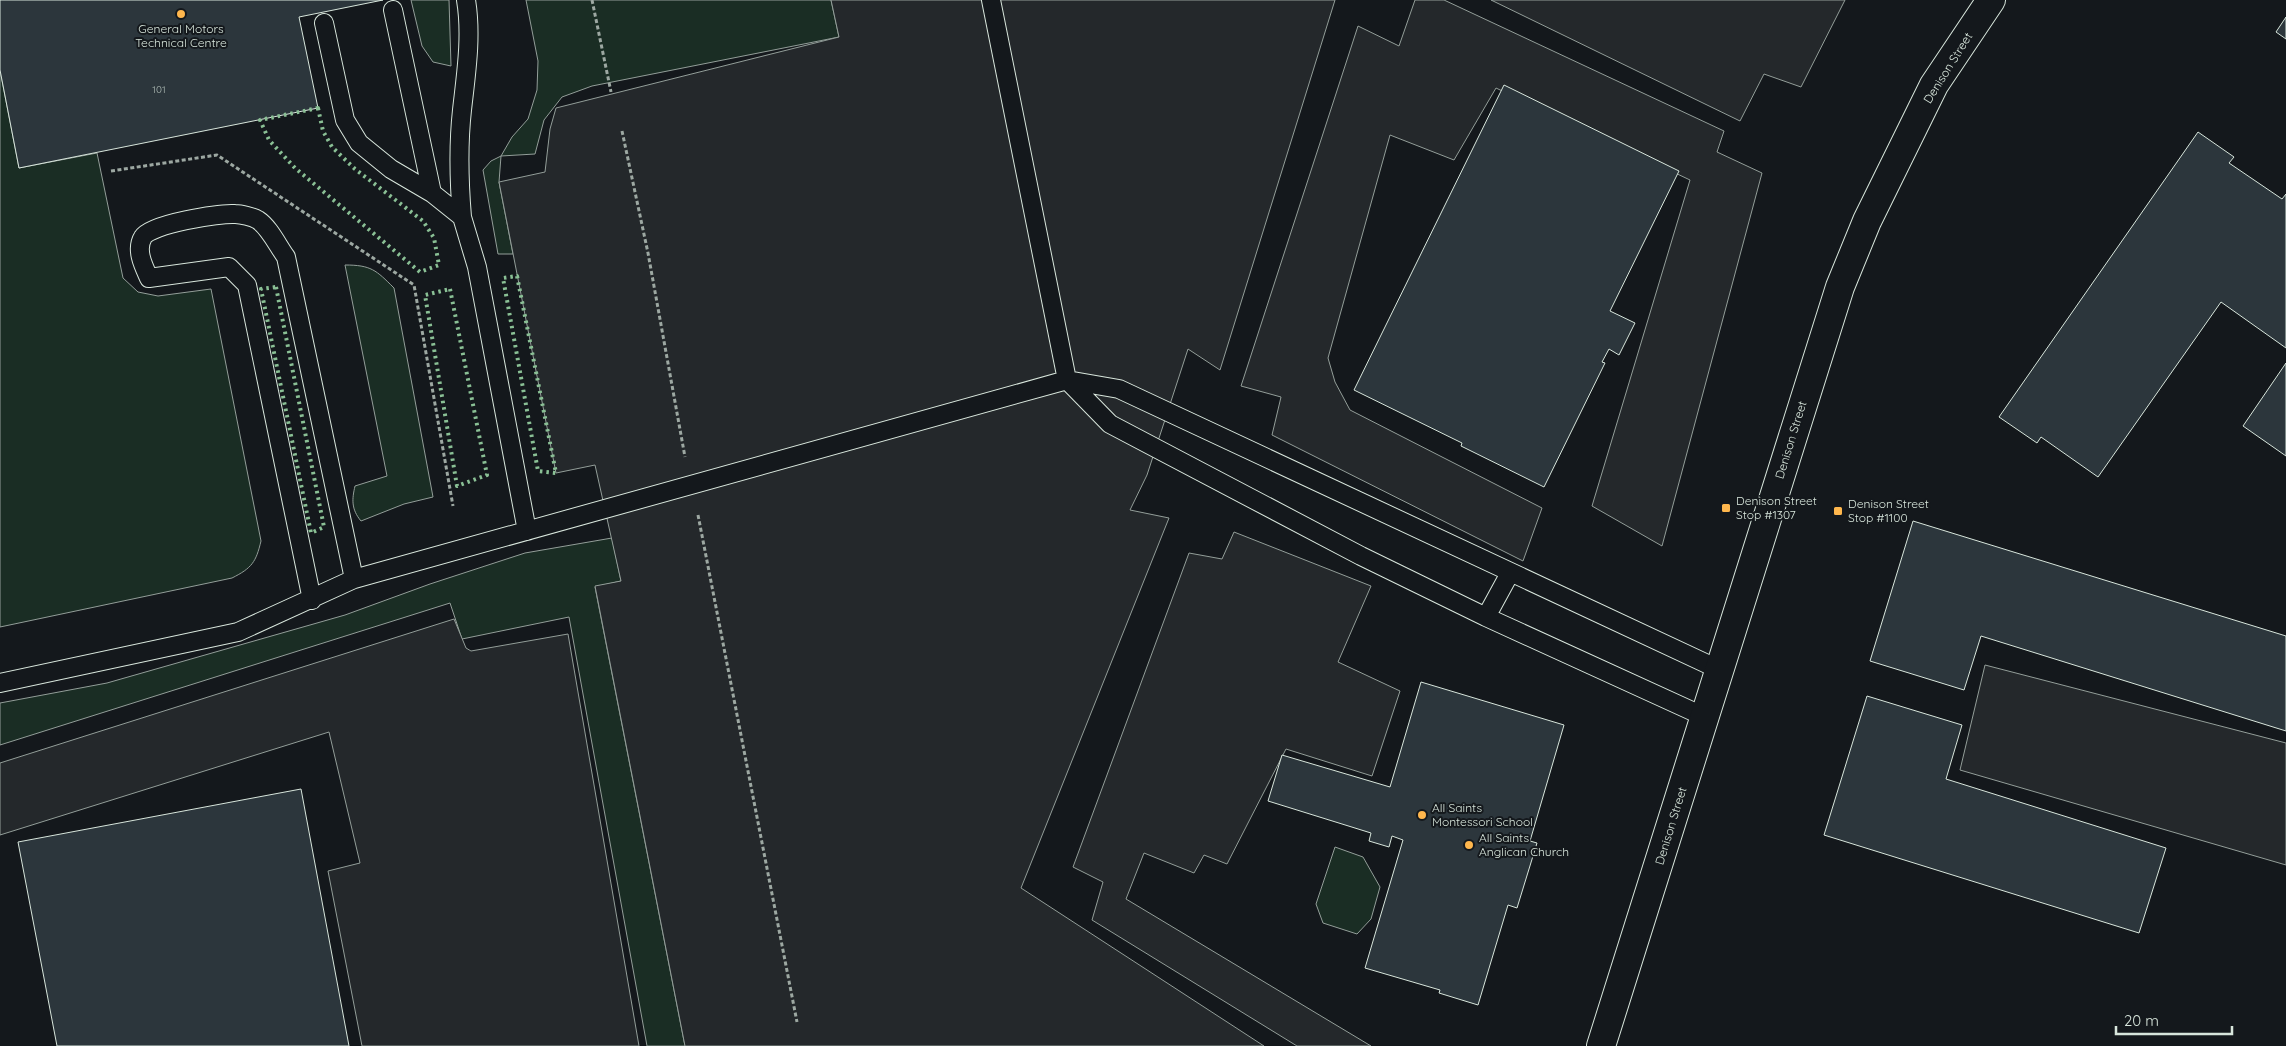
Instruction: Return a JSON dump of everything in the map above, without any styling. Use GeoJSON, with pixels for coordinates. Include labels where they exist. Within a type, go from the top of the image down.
{"type":"FeatureCollection","features":[{"type":"Feature","properties":{"kind":"main road","name":"Denison Street"},"geometry":{"type":"LineString","coordinates":[[1601,1046],[1751,576],[1803,402],[1840,287],[1857,246],[1934,85],[1991,0]]}},
{"type":"Feature","properties":{"kind":"lane"},"geometry":{"type":"LineString","coordinates":[[466,0],[469,16],[467,72],[457,165],[462,217],[478,267],[528,532]]}},
{"type":"Feature","properties":{"kind":"lane"},"geometry":{"type":"LineString","coordinates":[[991,0],[1067,380],[1110,424],[1361,556],[1486,617],[1705,717]]}},
{"type":"Feature","properties":{"kind":"lane"},"geometry":{"type":"LineString","coordinates":[[393,10],[432,193]]}},
{"type":"Feature","properties":{"kind":"lane"},"geometry":{"type":"LineString","coordinates":[[324,22],[345,120],[359,143],[391,169],[432,193],[462,217]]}},
{"type":"Feature","properties":{"kind":"lane"},"geometry":{"type":"LineString","coordinates":[[312,600],[247,285],[229,267],[149,278],[142,263],[140,249],[143,237],[151,230],[196,219],[235,214],[258,220],[286,257],[354,579]]}},
{"type":"Feature","properties":{"kind":"lane"},"geometry":{"type":"LineString","coordinates":[[0,683],[238,632],[312,600],[354,579],[528,532],[1067,380],[1119,389],[1510,574],[1720,670]]}},
{"type":"Feature","properties":{"kind":"lane"},"geometry":{"type":"LineString","coordinates":[[1486,617],[1510,574]]}},
{"type":"Feature","properties":{"kind":"path"},"geometry":{"type":"LineString","coordinates":[[592,0],[611,92]]}},
{"type":"Feature","properties":{"kind":"path"},"geometry":{"type":"LineString","coordinates":[[622,131],[648,253],[686,460]]}},
{"type":"Feature","properties":{"kind":"path"},"geometry":{"type":"LineString","coordinates":[[111,171],[216,155],[414,285],[453,506]]}},
{"type":"Feature","properties":{"kind":"path"},"geometry":{"type":"LineString","coordinates":[[698,515],[797,1022]]}},
{"type":"Feature","properties":{"kind":"green space"},"geometry":{"type":"Polygon","coordinates":[[[411,0],[449,0],[451,66],[433,62],[422,46],[411,0]]]}},
{"type":"Feature","properties":{"kind":"green space"},"geometry":{"type":"Polygon","coordinates":[[[526,0],[831,0],[839,37],[592,86],[562,97],[544,120],[535,154],[501,156],[512,137],[528,119],[537,90],[538,61],[526,0]]]}},
{"type":"Feature","properties":{"kind":"green space"},"geometry":{"type":"Polygon","coordinates":[[[0,70],[19,168],[97,153],[123,278],[138,292],[158,296],[211,289],[261,541],[252,564],[232,578],[0,627],[0,70]]]}},
{"type":"Feature","properties":{"kind":"green space"},"geometry":{"type":"Polygon","coordinates":[[[501,156],[499,182],[513,254],[498,254],[483,170],[491,161],[501,156]]]}},
{"type":"Feature","properties":{"kind":"green space"},"geometry":{"type":"Polygon","coordinates":[[[345,265],[361,266],[372,270],[394,288],[433,497],[404,504],[361,521],[355,512],[353,504],[355,486],[387,476],[345,265]]]}},
{"type":"Feature","properties":{"kind":"green space"},"geometry":{"type":"Polygon","coordinates":[[[612,538],[621,581],[595,587],[685,1046],[647,1046],[569,617],[462,639],[450,603],[0,745],[0,703],[107,683],[345,615],[430,584],[525,553],[612,538]]]}},
{"type":"Feature","properties":{"kind":"green space"},"geometry":{"type":"Polygon","coordinates":[[[1335,847],[1363,857],[1380,887],[1371,919],[1357,934],[1323,923],[1316,904],[1335,847]]]}},
{"type":"Feature","properties":{"kind":"shaded area"},"geometry":{"type":"Polygon","coordinates":[[[831,0],[1335,0],[1220,370],[1188,349],[1147,475],[1130,510],[1169,518],[1021,888],[1264,1046],[685,1046],[595,586],[621,581],[595,465],[556,473],[499,182],[545,172],[550,129],[556,108],[839,37],[831,0]]]}},
{"type":"Feature","properties":{"kind":"shaded area"},"geometry":{"type":"Polygon","coordinates":[[[1415,0],[1444,0],[1724,131],[1717,152],[1762,173],[1662,546],[1592,506],[1690,180],[1496,88],[1454,160],[1390,135],[1328,358],[1335,382],[1350,410],[1542,508],[1523,561],[1272,435],[1281,397],[1241,386],[1358,26],[1399,46],[1415,0]]]}},
{"type":"Feature","properties":{"kind":"shaded area"},"geometry":{"type":"Polygon","coordinates":[[[1491,0],[1845,0],[1801,87],[1764,74],[1740,121],[1491,0]]]}},
{"type":"Feature","properties":{"kind":"shaded area"},"geometry":{"type":"Polygon","coordinates":[[[1234,532],[1371,586],[1338,662],[1400,691],[1372,776],[1286,749],[1227,864],[1204,855],[1194,873],[1144,853],[1126,899],[1371,1046],[1297,1046],[1092,920],[1103,882],[1073,867],[1189,553],[1222,559],[1234,532]]]}},
{"type":"Feature","properties":{"kind":"shaded area"},"geometry":{"type":"Polygon","coordinates":[[[454,619],[466,648],[471,651],[568,634],[639,1046],[362,1046],[328,871],[360,863],[329,732],[0,835],[0,763],[454,619]]]}},
{"type":"Feature","properties":{"kind":"shaded area"},"geometry":{"type":"Polygon","coordinates":[[[1985,665],[2286,743],[2286,865],[1960,770],[1985,665]]]}},
{"type":"Feature","properties":{"kind":"building"},"geometry":{"type":"Polygon","coordinates":[[[0,0],[383,0],[299,17],[318,108],[19,168],[0,70],[0,0]]]}},
{"type":"Feature","properties":{"kind":"building"},"geometry":{"type":"Polygon","coordinates":[[[2286,17],[2286,39],[2276,32],[2286,17]]]}},
{"type":"Feature","properties":{"kind":"building"},"geometry":{"type":"Polygon","coordinates":[[[1504,85],[1679,171],[1610,311],[1635,323],[1619,355],[1609,349],[1602,362],[1605,363],[1544,487],[1461,446],[1462,443],[1354,390],[1504,85]]]}},
{"type":"Feature","properties":{"kind":"building"},"geometry":{"type":"Polygon","coordinates":[[[2198,132],[2234,157],[2229,163],[2282,199],[2286,194],[2286,348],[2221,302],[2098,477],[2041,437],[2037,443],[1999,417],[2198,132]]]}},
{"type":"Feature","properties":{"kind":"building"},"geometry":{"type":"Polygon","coordinates":[[[2286,363],[2286,456],[2243,426],[2286,363]]]}},
{"type":"Feature","properties":{"kind":"building"},"geometry":{"type":"Polygon","coordinates":[[[1913,521],[2286,636],[2286,731],[1981,636],[1964,690],[1870,661],[1913,521]]]}},
{"type":"Feature","properties":{"kind":"building","name":"All Saints Anglican Church"},"geometry":{"type":"Polygon","coordinates":[[[1421,682],[1564,725],[1530,841],[1537,843],[1517,908],[1508,905],[1478,1005],[1439,993],[1440,990],[1365,968],[1403,840],[1392,836],[1389,847],[1369,841],[1371,833],[1268,801],[1282,755],[1390,787],[1421,682]]]}},
{"type":"Feature","properties":{"kind":"building"},"geometry":{"type":"Polygon","coordinates":[[[1867,696],[1962,725],[1946,779],[2166,848],[2139,933],[1824,835],[1867,696]]]}},
{"type":"Feature","properties":{"kind":"building"},"geometry":{"type":"Polygon","coordinates":[[[301,789],[349,1046],[57,1046],[18,842],[301,789]]]}},
{"type":"Feature","properties":{"kind":"hedge"},"geometry":{"type":"LineString","coordinates":[[318,108],[323,131],[332,147],[355,169],[423,221],[434,238],[439,265],[420,272],[295,168],[269,140],[260,120],[318,108]]}},
{"type":"Feature","properties":{"kind":"hedge"},"geometry":{"type":"LineString","coordinates":[[517,276],[556,473],[538,471],[503,278],[517,276]]}},
{"type":"Feature","properties":{"kind":"hedge"},"geometry":{"type":"LineString","coordinates":[[276,287],[324,527],[311,533],[261,289],[276,287]]}},
{"type":"Feature","properties":{"kind":"hedge"},"geometry":{"type":"LineString","coordinates":[[450,289],[487,475],[457,486],[425,295],[450,289]]}},
{"type":"Feature","properties":{"kind":"place","name":"General Motors Technical Centre"},"geometry":{"type":"Point","coordinates":[181,14]}},
{"type":"Feature","properties":{"kind":"place","name":"Denison Street Stop #1307"},"geometry":{"type":"Point","coordinates":[1726,508]}},
{"type":"Feature","properties":{"kind":"place","name":"Denison Street Stop #1100"},"geometry":{"type":"Point","coordinates":[1838,511]}},
{"type":"Feature","properties":{"kind":"place","name":"All Saints Montessori School"},"geometry":{"type":"Point","coordinates":[1422,815]}},
{"type":"Feature","properties":{"kind":"place","name":"All Saints Anglican Church"},"geometry":{"type":"Point","coordinates":[1469,845]}}]}
